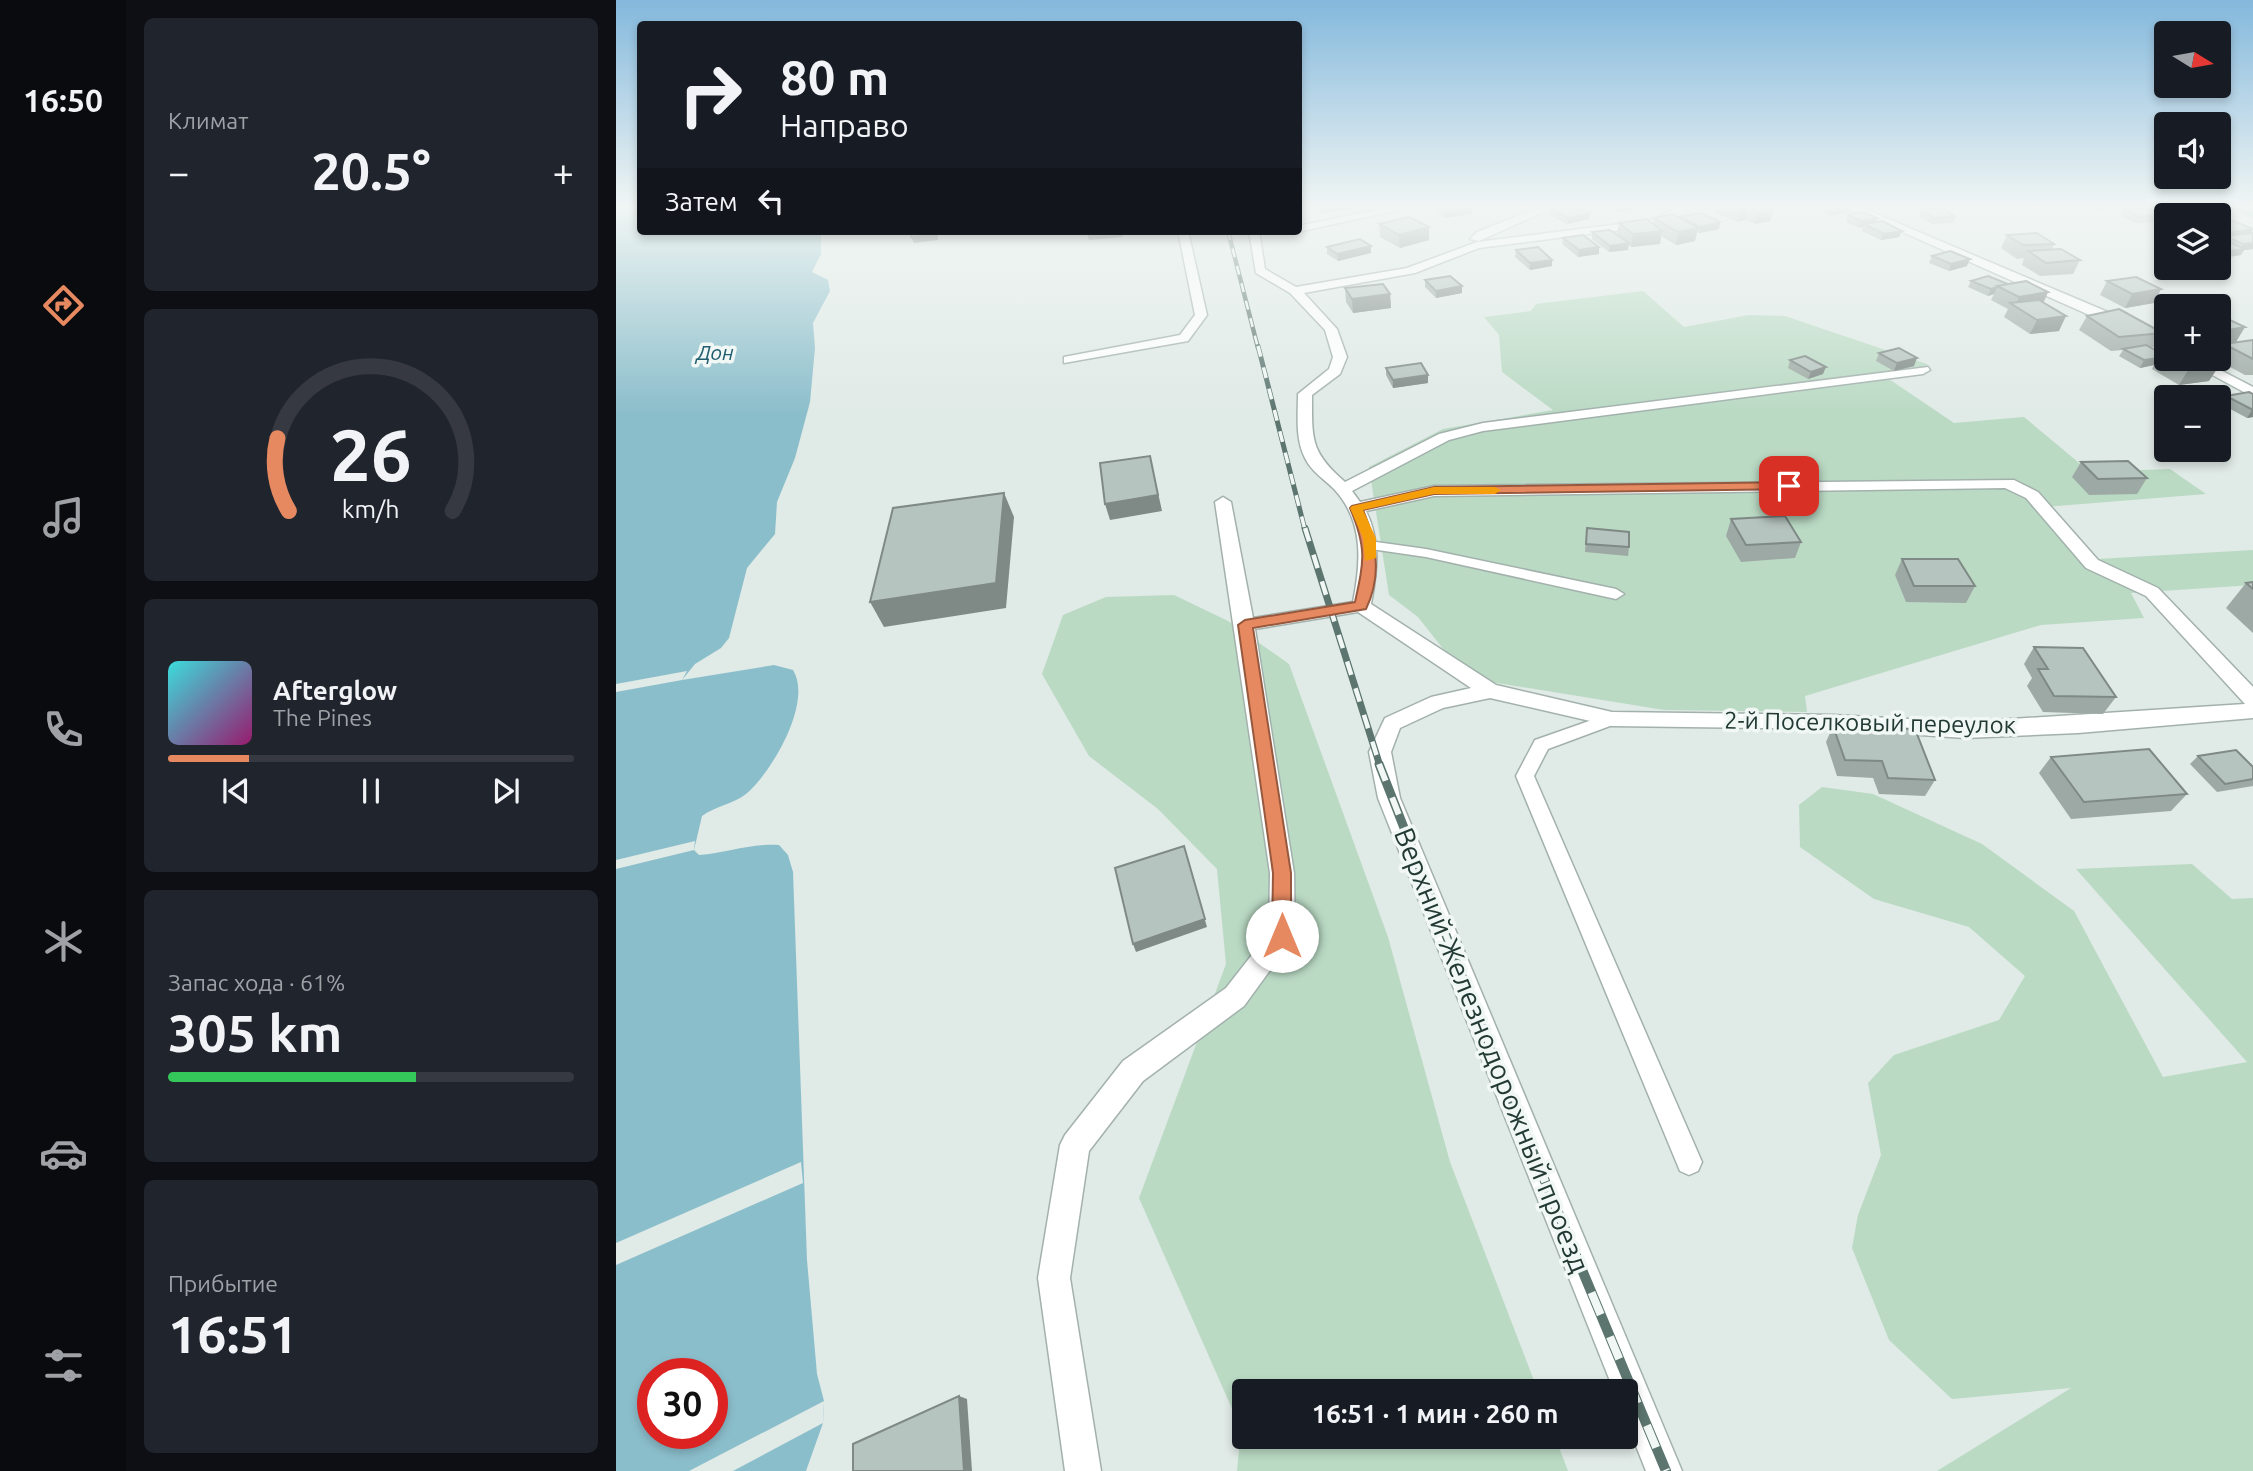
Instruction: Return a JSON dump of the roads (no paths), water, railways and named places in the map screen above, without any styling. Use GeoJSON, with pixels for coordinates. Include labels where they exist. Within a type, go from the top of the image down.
{"type":"FeatureCollection","features":[{"type":"Feature","properties":{"kind":"street"},"geometry":{"type":"LineString","coordinates":[[1069,360],[1184,338],[1201,315],[1193,276]]}},
{"type":"Feature","properties":{"kind":"street"},"geometry":{"type":"LineString","coordinates":[[1267,276],[1294,291],[1315,309],[1331,329],[1340,357],[1335,370],[1305,394],[1305,425],[1310,456],[1343,489],[1356,508],[1369,545],[1369,568],[1361,606]]}},
{"type":"Feature","properties":{"kind":"street"},"geometry":{"type":"LineString","coordinates":[[1294,291],[1354,284],[1386,276]]}},
{"type":"Feature","properties":{"kind":"street"},"geometry":{"type":"LineString","coordinates":[[2012,276],[2154,339]]}},
{"type":"Feature","properties":{"kind":"street"},"geometry":{"type":"LineString","coordinates":[[1343,489],[1444,438],[1483,427],[1923,370]]}},
{"type":"Feature","properties":{"kind":"street"},"geometry":{"type":"LineString","coordinates":[[2212,371],[2253,393]]}},
{"type":"Feature","properties":{"kind":"street"},"geometry":{"type":"LineString","coordinates":[[1356,508],[1434,491],[2008,483],[2032,495],[2092,564],[2152,592],[2253,700]]}},
{"type":"Feature","properties":{"kind":"street"},"geometry":{"type":"LineString","coordinates":[[1083,1471],[1054,1278],[1075,1145],[1133,1071],[1235,998],[1282,936],[1282,873],[1245,625],[1223,502]]}},
{"type":"Feature","properties":{"kind":"street"},"geometry":{"type":"LineString","coordinates":[[1245,625],[1361,606],[1490,691]]}},
{"type":"Feature","properties":{"kind":"street","name":"2-й Поселковый переулок"},"geometry":{"type":"LineString","coordinates":[[1490,691],[1612,719],[1833,722],[1965,730],[2078,725],[2253,711]]}},
{"type":"Feature","properties":{"kind":"street","name":"Верхний Железнодорожный проезд"},"geometry":{"type":"LineString","coordinates":[[1490,691],[1438,702],[1392,723],[1380,752],[1389,798],[1664,1471]]}},
{"type":"Feature","properties":{"kind":"lane"},"geometry":{"type":"LineString","coordinates":[[1369,545],[1426,553],[1616,594]]}},
{"type":"Feature","properties":{"kind":"lane"},"geometry":{"type":"LineString","coordinates":[[1612,719],[1541,745],[1525,776],[1689,1163]]}},
{"type":"Feature","properties":{"kind":"water","name":"Дон"},"geometry":{"type":"Polygon","coordinates":[[[616,276],[819,276],[828,280],[830,291],[813,323],[815,348],[810,402],[795,458],[777,502],[775,534],[747,568],[729,638],[721,648],[695,664],[682,680],[774,665],[793,670],[798,684],[794,717],[778,754],[746,794],[702,816],[694,850],[699,855],[759,845],[779,845],[788,855],[793,872],[807,1260],[817,1374],[824,1401],[823,1423],[806,1471],[616,1471],[616,276]]]}},
{"type":"Feature","properties":{"kind":"railway"},"geometry":{"type":"LineString","coordinates":[[1239,276],[1258,348]]}},
{"type":"Feature","properties":{"kind":"railway"},"geometry":{"type":"LineString","coordinates":[[1258,346],[1305,530]]}},
{"type":"Feature","properties":{"kind":"railway"},"geometry":{"type":"LineString","coordinates":[[1305,528],[1380,766]]}},
{"type":"Feature","properties":{"kind":"railway"},"geometry":{"type":"LineString","coordinates":[[1379,764],[1500,1073]]}},
{"type":"Feature","properties":{"kind":"railway"},"geometry":{"type":"LineString","coordinates":[[1499,1071],[1666,1471]]}}]}
